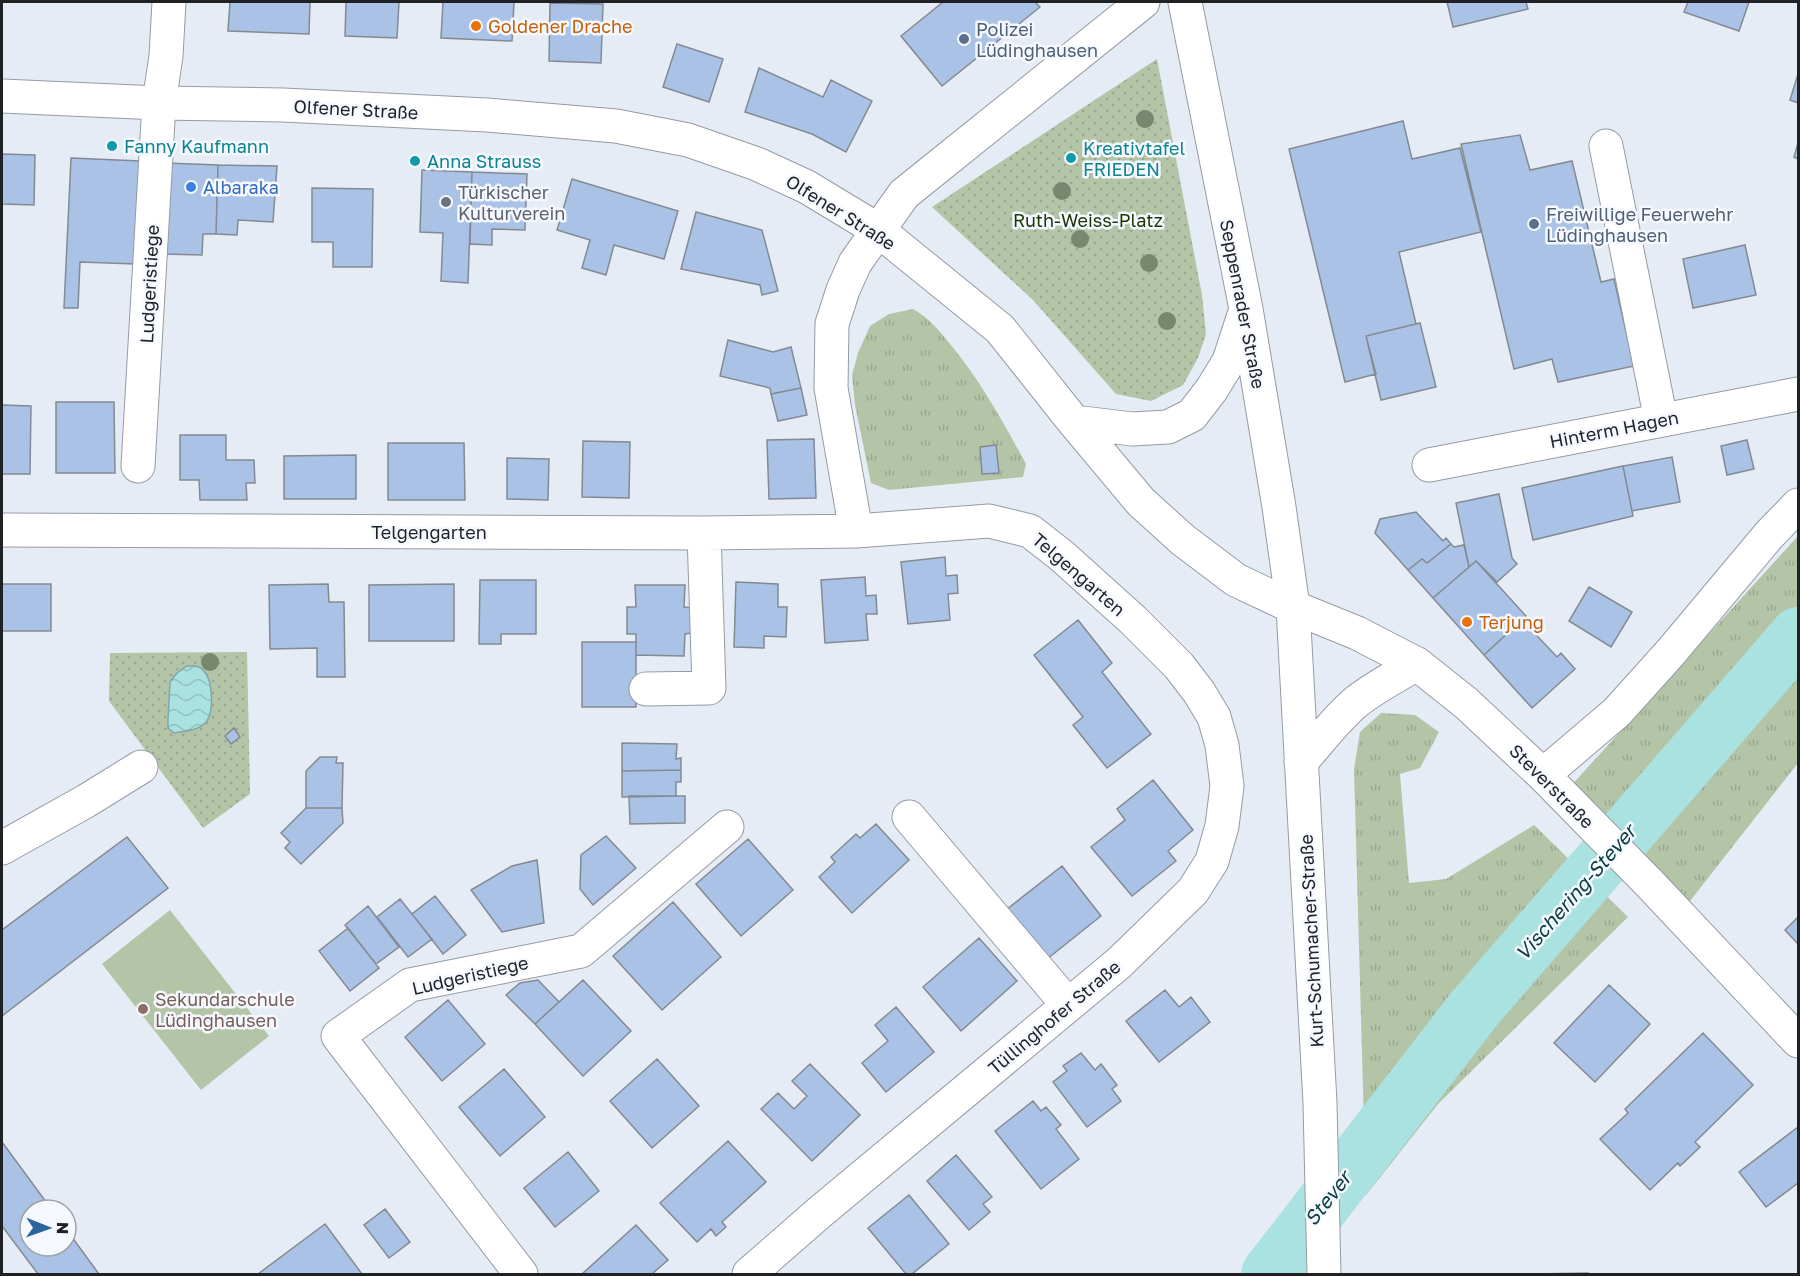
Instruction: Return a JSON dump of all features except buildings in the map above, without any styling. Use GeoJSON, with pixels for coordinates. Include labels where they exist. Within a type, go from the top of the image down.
{"type":"FeatureCollection","features":[{"type":"Feature","properties":{"kind":"street","name":"Ludgeristiege"},"geometry":{"type":"LineString","coordinates":[[138,466],[159,103],[166,56],[169,2]]}},
{"type":"Feature","properties":{"kind":"street"},"geometry":{"type":"LineString","coordinates":[[856,531],[831,388],[832,324],[855,263],[904,194],[1143,2]]}},
{"type":"Feature","properties":{"kind":"street","name":"Seppenrader Straße"},"geometry":{"type":"LineString","coordinates":[[1185,2],[1246,309],[1293,607]]}},
{"type":"Feature","properties":{"kind":"street","name":"Olfener Straße"},"geometry":{"type":"LineString","coordinates":[[2,96],[476,114],[616,126],[688,140],[757,164],[807,187],[878,230],[1000,329],[1141,502],[1183,540],[1236,580],[1293,607]]}},
{"type":"Feature","properties":{"kind":"street"},"geometry":{"type":"LineString","coordinates":[[1606,146],[1661,420]]}},
{"type":"Feature","properties":{"kind":"street"},"geometry":{"type":"LineString","coordinates":[[1074,422],[1132,429],[1168,427],[1192,415],[1212,389],[1229,360],[1246,309]]}},
{"type":"Feature","properties":{"kind":"street","name":"Hinterm Hagen"},"geometry":{"type":"LineString","coordinates":[[1429,465],[1798,394]]}},
{"type":"Feature","properties":{"kind":"street"},"geometry":{"type":"LineString","coordinates":[[1543,775],[1617,712],[1671,652],[1769,535],[1798,505]]}},
{"type":"Feature","properties":{"kind":"street","name":"Telgengarten"},"geometry":{"type":"LineString","coordinates":[[2,530],[704,533],[856,531],[989,521],[1030,531],[1062,556],[1179,666],[1199,692]]}},
{"type":"Feature","properties":{"kind":"street"},"geometry":{"type":"LineString","coordinates":[[646,689],[709,687],[704,533]]}},
{"type":"Feature","properties":{"kind":"street","name":"Steverstraße"},"geometry":{"type":"LineString","coordinates":[[1293,607],[1357,633],[1417,664],[1466,703],[1543,775],[1650,884],[1798,1041]]}},
{"type":"Feature","properties":{"kind":"street","name":"Kurt-Schumacher-Straße"},"geometry":{"type":"LineString","coordinates":[[1293,607],[1320,1103],[1324,1275]]}},
{"type":"Feature","properties":{"kind":"street"},"geometry":{"type":"LineString","coordinates":[[1301,762],[1355,704],[1379,686],[1417,664]]}},
{"type":"Feature","properties":{"kind":"street","name":"Tüllinghofer Straße"},"geometry":{"type":"LineString","coordinates":[[749,1275],[820,1212],[1119,963],[1193,891],[1212,861],[1222,826],[1227,786],[1222,745],[1217,726],[1199,692]]}},
{"type":"Feature","properties":{"kind":"street"},"geometry":{"type":"LineString","coordinates":[[2,848],[87,801],[141,767]]}},
{"type":"Feature","properties":{"kind":"street"},"geometry":{"type":"LineString","coordinates":[[909,817],[1068,1005]]}},
{"type":"Feature","properties":{"kind":"street","name":"Ludgeristiege"},"geometry":{"type":"LineString","coordinates":[[521,1275],[338,1036],[410,985],[580,951],[727,827]]}},
{"type":"Feature","properties":{"kind":"green space","name":"Ruth-Weiss-Platz"},"geometry":{"type":"Polygon","coordinates":[[[1157,59],[1202,295],[1206,334],[1198,358],[1183,385],[1151,401],[1116,394],[1033,300],[932,207],[1157,59]]]}},
{"type":"Feature","properties":{"kind":"green space"},"geometry":{"type":"Polygon","coordinates":[[[913,309],[937,329],[982,387],[1026,464],[1023,477],[889,490],[871,483],[855,405],[852,375],[858,353],[870,326],[889,314],[913,309]]]}},
{"type":"Feature","properties":{"kind":"green space"},"geometry":{"type":"Polygon","coordinates":[[[1798,536],[1798,763],[1683,910],[1569,788],[1798,536]]]}},
{"type":"Feature","properties":{"kind":"green space"},"geometry":{"type":"Polygon","coordinates":[[[247,652],[250,794],[203,828],[109,701],[110,653],[247,652]]]}},
{"type":"Feature","properties":{"kind":"green space"},"geometry":{"type":"Polygon","coordinates":[[[1381,713],[1415,715],[1439,732],[1420,768],[1400,774],[1409,883],[1446,879],[1534,825],[1628,917],[1438,1104],[1366,1195],[1354,769],[1360,732],[1381,713]]]}},
{"type":"Feature","properties":{"kind":"green space"},"geometry":{"type":"Polygon","coordinates":[[[170,910],[269,1036],[201,1090],[102,964],[170,910]]]}},
{"type":"Feature","properties":{"kind":"water"},"geometry":{"type":"Polygon","coordinates":[[[187,666],[200,668],[207,676],[212,698],[210,713],[208,720],[201,726],[174,733],[168,728],[170,682],[187,666]]]}},
{"type":"Feature","properties":{"kind":"waterway","name":"Vischering-Stever"},"geometry":{"type":"LineString","coordinates":[[1269,1274],[1474,1009],[1798,635]]}},
{"type":"Feature","properties":{"kind":"place","name":"Goldener Drache"},"geometry":{"type":"Point","coordinates":[476,26]}},
{"type":"Feature","properties":{"kind":"place","name":"Polizei Lüdinghausen"},"geometry":{"type":"Point","coordinates":[964,39]}},
{"type":"Feature","properties":{"kind":"place","name":"Fanny Kaufmann"},"geometry":{"type":"Point","coordinates":[112,146]}},
{"type":"Feature","properties":{"kind":"place","name":"Kreativtafel FRIEDEN"},"geometry":{"type":"Point","coordinates":[1071,158]}},
{"type":"Feature","properties":{"kind":"place","name":"Anna Strauss"},"geometry":{"type":"Point","coordinates":[415,161]}},
{"type":"Feature","properties":{"kind":"place","name":"Albaraka"},"geometry":{"type":"Point","coordinates":[191,187]}},
{"type":"Feature","properties":{"kind":"place","name":"Türkischer Kulturverein"},"geometry":{"type":"Point","coordinates":[446,202]}},
{"type":"Feature","properties":{"kind":"place","name":"Freiwillige Feuerwehr Lüdinghausen"},"geometry":{"type":"Point","coordinates":[1534,224]}},
{"type":"Feature","properties":{"kind":"place","name":"Terjung"},"geometry":{"type":"Point","coordinates":[1467,622]}},
{"type":"Feature","properties":{"kind":"place","name":"Sekundarschule Lüdinghausen"},"geometry":{"type":"Point","coordinates":[143,1009]}},
{"type":"Feature","properties":{"kind":"water label","name":"Stever"},"geometry":{"type":"Point","coordinates":[1327,1198]}}]}
